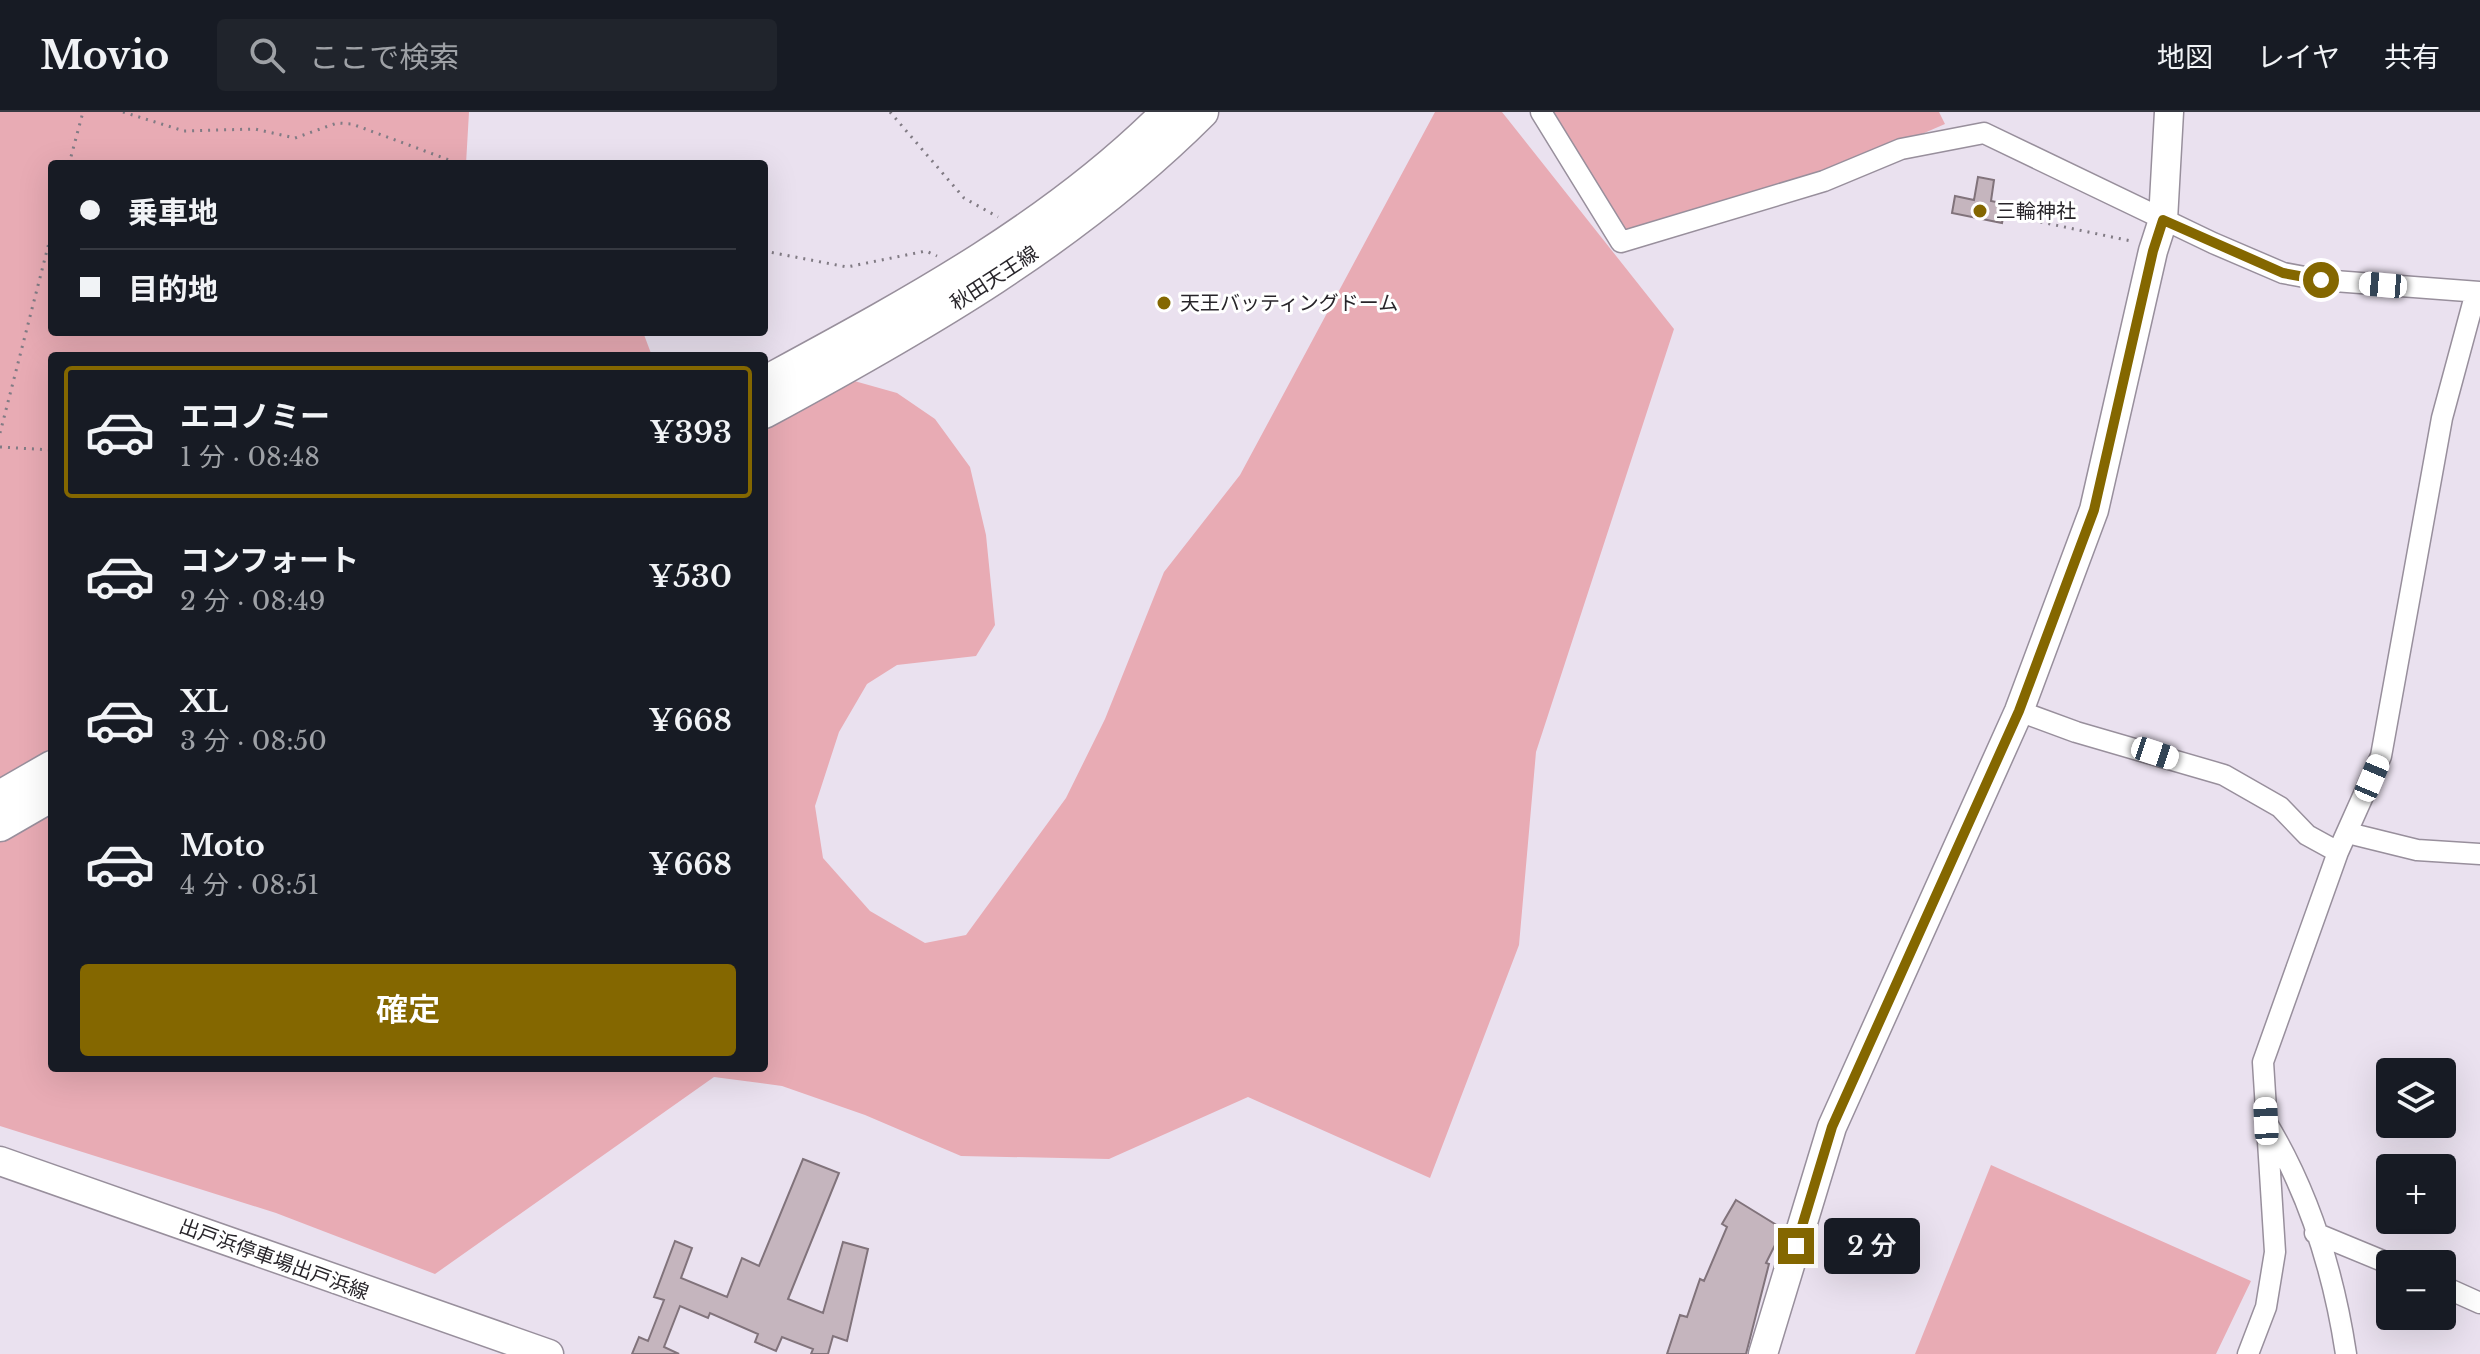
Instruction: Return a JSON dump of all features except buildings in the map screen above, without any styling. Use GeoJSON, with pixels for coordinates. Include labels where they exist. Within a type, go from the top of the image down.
{"type":"FeatureCollection","features":[{"type":"Feature","properties":{"kind":"main road","name":"秋田天王線"},"geometry":{"type":"LineString","coordinates":[[768,381],[910,304],[1023,232],[1143,137],[1168,112]]}},
{"type":"Feature","properties":{"kind":"main road","name":"秋田天王線"},"geometry":{"type":"LineString","coordinates":[[768,410],[924,324],[1044,246],[1161,153],[1202,112]]}},
{"type":"Feature","properties":{"kind":"main road"},"geometry":{"type":"LineString","coordinates":[[0,797],[48,769]]}},
{"type":"Feature","properties":{"kind":"main road"},"geometry":{"type":"LineString","coordinates":[[0,825],[48,797]]}},
{"type":"Feature","properties":{"kind":"street"},"geometry":{"type":"LineString","coordinates":[[1541,112],[1621,242],[1824,181],[1901,149],[1984,133],[2159,233],[2283,273],[2321,280],[2478,292],[2442,418],[2381,756],[2338,852],[2263,1062],[2275,1252],[2266,1307],[2248,1354]]}},
{"type":"Feature","properties":{"kind":"street"},"geometry":{"type":"LineString","coordinates":[[1763,1354],[1832,1127],[2019,711],[2094,510],[2159,233],[2169,112]]}},
{"type":"Feature","properties":{"kind":"street"},"geometry":{"type":"LineString","coordinates":[[2019,711],[2076,732],[2224,775],[2280,807],[2307,835],[2338,852]]}},
{"type":"Feature","properties":{"kind":"street"},"geometry":{"type":"LineString","coordinates":[[2348,833],[2417,850],[2480,854]]}},
{"type":"Feature","properties":{"kind":"street"},"geometry":{"type":"LineString","coordinates":[[2266,1121],[2295,1171],[2337,1295],[2346,1354]]}},
{"type":"Feature","properties":{"kind":"street","name":"出戸浜停車場出戸浜線"},"geometry":{"type":"LineString","coordinates":[[0,1161],[549,1354]]}},
{"type":"Feature","properties":{"kind":"street"},"geometry":{"type":"LineString","coordinates":[[2315,1233],[2376,1258]]}},
{"type":"Feature","properties":{"kind":"street"},"geometry":{"type":"LineString","coordinates":[[2456,1292],[2480,1303]]}},
{"type":"Feature","properties":{"kind":"path"},"geometry":{"type":"LineString","coordinates":[[70,160],[83,112]]}},
{"type":"Feature","properties":{"kind":"path"},"geometry":{"type":"LineString","coordinates":[[123,112],[184,131],[255,129],[295,138],[337,123],[352,124],[449,160]]}},
{"type":"Feature","properties":{"kind":"path"},"geometry":{"type":"LineString","coordinates":[[890,112],[964,198],[1023,232]]}},
{"type":"Feature","properties":{"kind":"path"},"geometry":{"type":"LineString","coordinates":[[2017,217],[2159,233]]}},
{"type":"Feature","properties":{"kind":"path"},"geometry":{"type":"LineString","coordinates":[[0,433],[48,247]]}},
{"type":"Feature","properties":{"kind":"path"},"geometry":{"type":"LineString","coordinates":[[768,252],[847,267],[926,251],[945,260],[958,273]]}},
{"type":"Feature","properties":{"kind":"path"},"geometry":{"type":"LineString","coordinates":[[0,447],[48,450]]}},
{"type":"Feature","properties":{"kind":"shaded area"},"geometry":{"type":"Polygon","coordinates":[[[0,112],[469,112],[466,160],[48,160],[48,336],[644,336],[650,352],[48,352],[48,1072],[768,1072],[768,367],[801,366],[897,393],[935,419],[970,467],[986,535],[995,625],[976,656],[897,665],[867,684],[839,732],[815,806],[823,858],[870,911],[925,943],[966,935],[1066,798],[1105,719],[1164,572],[1240,475],[1435,112],[1502,112],[1674,329],[1536,752],[1519,945],[1430,1178],[1248,1097],[1109,1159],[961,1156],[865,1115],[782,1086],[714,1077],[435,1274],[276,1213],[0,1126],[0,112]]]}},
{"type":"Feature","properties":{"kind":"shaded area"},"geometry":{"type":"Polygon","coordinates":[[[1546,112],[1939,112],[1945,124],[1827,175],[1623,237],[1546,112]]]}},
{"type":"Feature","properties":{"kind":"shaded area"},"geometry":{"type":"Polygon","coordinates":[[[1991,1165],[2251,1281],[2216,1354],[1915,1354],[1991,1165]]]}},
{"type":"Feature","properties":{"kind":"place","name":"三輪神社"},"geometry":{"type":"Point","coordinates":[1980,211]}},
{"type":"Feature","properties":{"kind":"place","name":"天王バッティングドーム"},"geometry":{"type":"Point","coordinates":[1164,303]}},
{"type":"Feature","properties":{"kind":"route"},"geometry":{"type":"LineString","coordinates":[[1796,1246],[1832,1127],[2019,711],[2094,510],[2153,251],[2163,220],[2283,273],[2321,280]]}}]}
